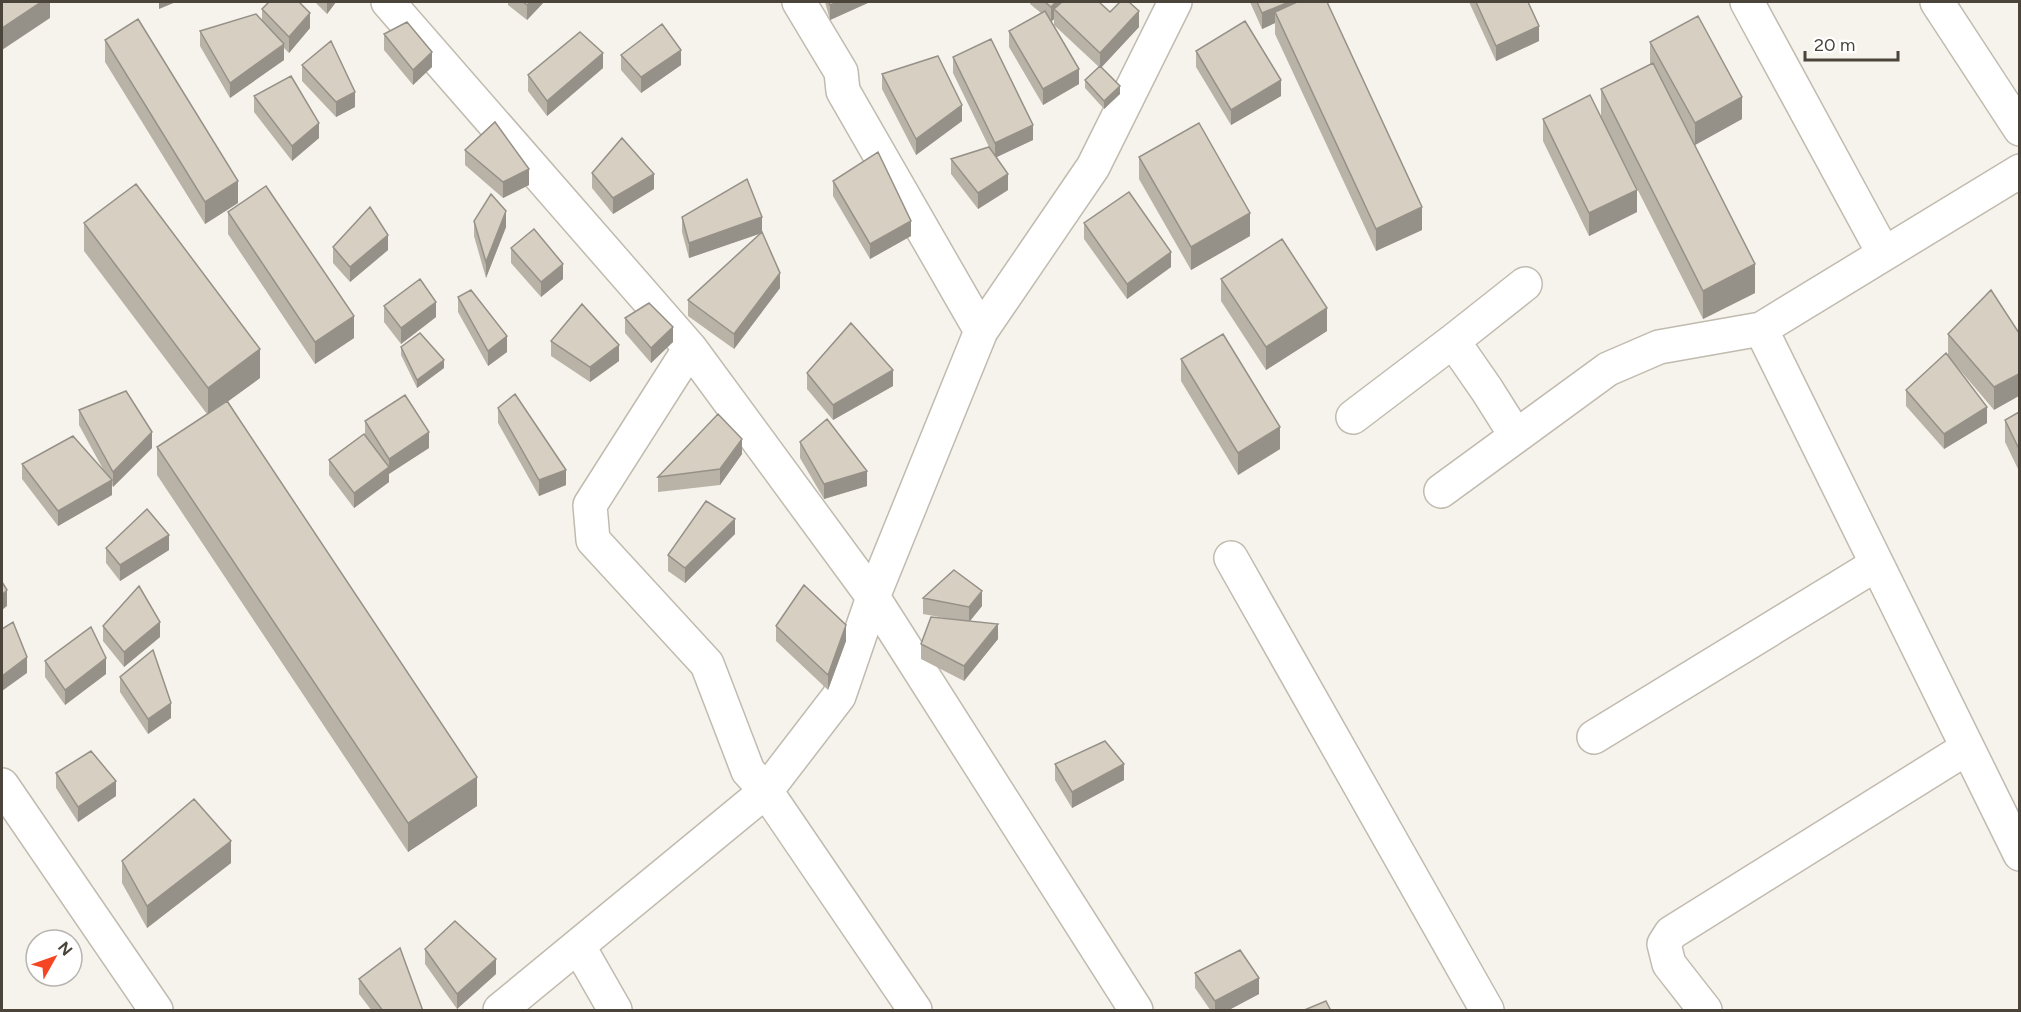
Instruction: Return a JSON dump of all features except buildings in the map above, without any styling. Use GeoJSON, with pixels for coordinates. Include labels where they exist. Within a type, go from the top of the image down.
{"type":"FeatureCollection","features":[{"type":"Feature","properties":{"kind":"street"},"geometry":{"type":"LineString","coordinates":[[388,2],[690,348],[873,597],[1136,1011]]}},
{"type":"Feature","properties":{"kind":"street"},"geometry":{"type":"LineString","coordinates":[[799,2],[841,72],[843,91],[981,331]]}},
{"type":"Feature","properties":{"kind":"street"},"geometry":{"type":"LineString","coordinates":[[1747,2],[1884,254]]}},
{"type":"Feature","properties":{"kind":"street"},"geometry":{"type":"LineString","coordinates":[[1937,2],[2019,129]]}},
{"type":"Feature","properties":{"kind":"street"},"geometry":{"type":"LineString","coordinates":[[500,1011],[766,791],[839,696],[873,597],[981,331],[1093,167],[1166,7]]}},
{"type":"Feature","properties":{"kind":"street"},"geometry":{"type":"LineString","coordinates":[[1441,491],[1608,369],[1659,347],[1761,329],[2019,171]]}},
{"type":"Feature","properties":{"kind":"street"},"geometry":{"type":"LineString","coordinates":[[1353,417],[1525,284]]}},
{"type":"Feature","properties":{"kind":"street"},"geometry":{"type":"LineString","coordinates":[[1761,329],[2019,854]]}},
{"type":"Feature","properties":{"kind":"street"},"geometry":{"type":"LineString","coordinates":[[1453,341],[1516,436]]}},
{"type":"Feature","properties":{"kind":"street"},"geometry":{"type":"LineString","coordinates":[[690,348],[590,505],[593,540],[707,664],[748,771],[766,791],[915,1011]]}},
{"type":"Feature","properties":{"kind":"street"},"geometry":{"type":"LineString","coordinates":[[1231,558],[1487,1011]]}},
{"type":"Feature","properties":{"kind":"street"},"geometry":{"type":"LineString","coordinates":[[1594,737],[1877,564]]}},
{"type":"Feature","properties":{"kind":"street"},"geometry":{"type":"LineString","coordinates":[[1705,1011],[1670,963],[1664,944],[1671,933],[1967,748]]}},
{"type":"Feature","properties":{"kind":"street"},"geometry":{"type":"LineString","coordinates":[[2,785],[156,1011]]}},
{"type":"Feature","properties":{"kind":"street"},"geometry":{"type":"LineString","coordinates":[[579,947],[615,1011]]}}]}
